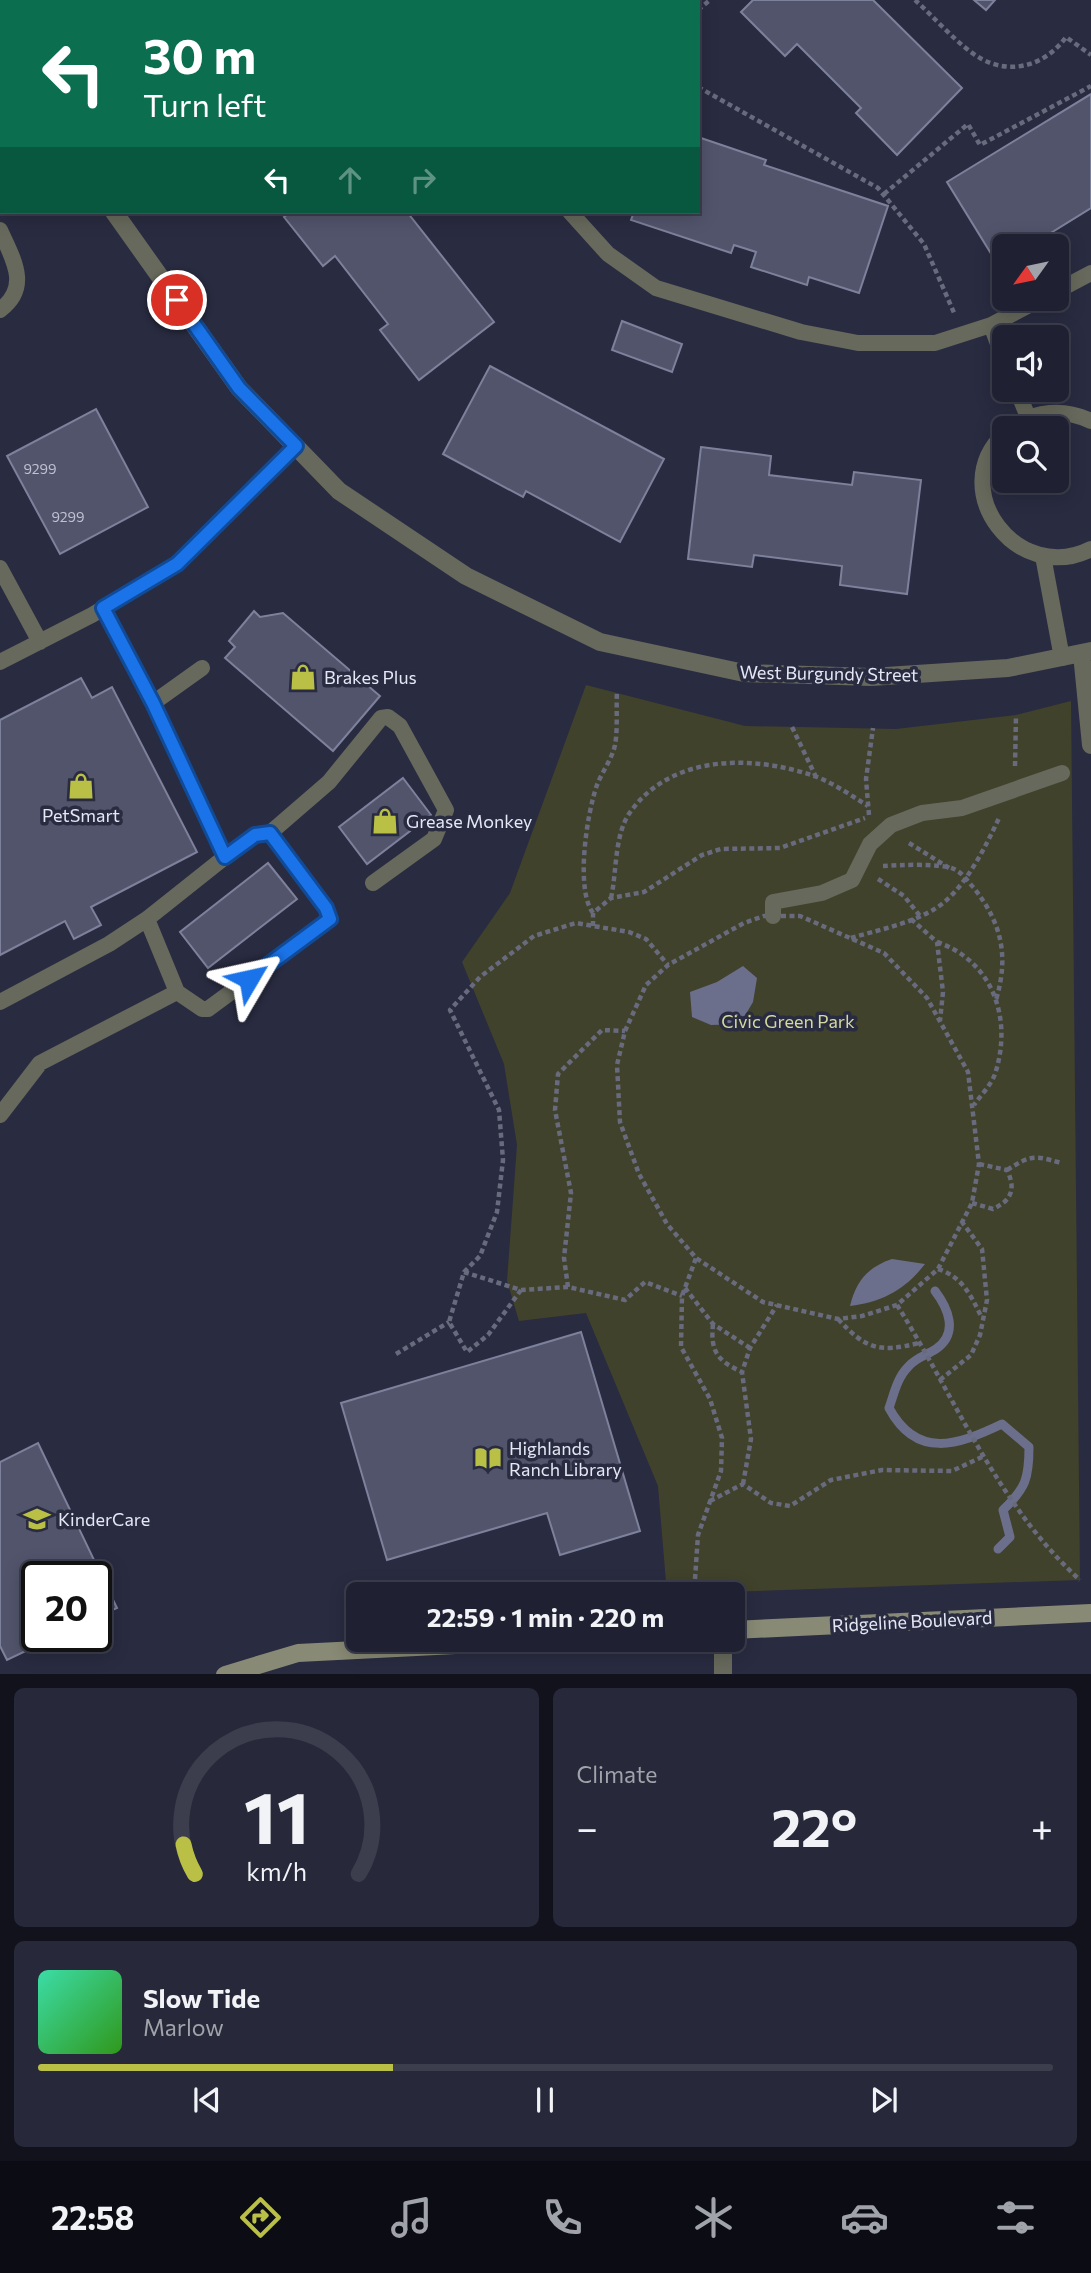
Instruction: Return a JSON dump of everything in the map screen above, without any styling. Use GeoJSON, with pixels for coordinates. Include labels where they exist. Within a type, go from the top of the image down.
{"type":"FeatureCollection","features":[{"type":"Feature","properties":{"kind":"street","name":"West Burgundy Street"},"geometry":{"type":"LineString","coordinates":[[115,214],[239,388],[339,491],[466,576],[600,642],[744,673],[871,677],[943,675],[1086,653]]}},
{"type":"Feature","properties":{"kind":"street"},"geometry":{"type":"LineString","coordinates":[[1086,653],[1091,745]]}},
{"type":"Feature","properties":{"kind":"street","name":"Ridgeline Boulevard"},"geometry":{"type":"LineString","coordinates":[[745,1629],[1091,1613]]}},
{"type":"Feature","properties":{"kind":"street"},"geometry":{"type":"LineString","coordinates":[[231,1674],[268,1668],[298,1653],[346,1651]]}},
{"type":"Feature","properties":{"kind":"street"},"geometry":{"type":"LineString","coordinates":[[723,1652],[723,1674]]}},
{"type":"Feature","properties":{"kind":"lane"},"geometry":{"type":"LineString","coordinates":[[572,214],[608,254],[656,288],[733,313],[858,343],[926,344],[990,325],[1016,312]]}},
{"type":"Feature","properties":{"kind":"lane"},"geometry":{"type":"LineString","coordinates":[[0,230],[17,267],[19,282],[13,299],[0,310]]}},
{"type":"Feature","properties":{"kind":"lane"},"geometry":{"type":"LineString","coordinates":[[1069,285],[1091,274]]}},
{"type":"Feature","properties":{"kind":"lane"},"geometry":{"type":"LineString","coordinates":[[990,325],[992,330]]}},
{"type":"Feature","properties":{"kind":"lane"},"geometry":{"type":"LineString","coordinates":[[1035,416],[1061,412],[1091,421]]}},
{"type":"Feature","properties":{"kind":"lane"},"geometry":{"type":"LineString","coordinates":[[0,662],[103,608],[177,564],[296,446]]}},
{"type":"Feature","properties":{"kind":"lane"},"geometry":{"type":"LineString","coordinates":[[992,451],[986,467],[985,500],[1000,530],[1026,551],[1042,556],[1066,557],[1090,552]]}},
{"type":"Feature","properties":{"kind":"lane"},"geometry":{"type":"LineString","coordinates":[[1042,556],[1062,658]]}},
{"type":"Feature","properties":{"kind":"lane"},"geometry":{"type":"LineString","coordinates":[[0,568],[40,642]]}},
{"type":"Feature","properties":{"kind":"lane"},"geometry":{"type":"LineString","coordinates":[[103,608],[153,703],[225,857]]}},
{"type":"Feature","properties":{"kind":"lane"},"geometry":{"type":"LineString","coordinates":[[153,703],[202,668]]}},
{"type":"Feature","properties":{"kind":"lane"},"geometry":{"type":"LineString","coordinates":[[0,1002],[108,944],[147,919],[255,835],[270,833],[329,782],[381,718],[388,717],[400,726],[446,810],[434,839],[373,883]]}},
{"type":"Feature","properties":{"kind":"lane"},"geometry":{"type":"LineString","coordinates":[[773,916],[773,902],[822,893],[852,880],[870,844],[891,825],[922,813],[962,808],[1062,773]]}},
{"type":"Feature","properties":{"kind":"lane"},"geometry":{"type":"LineString","coordinates":[[147,919],[177,992],[202,1009],[208,1009],[330,919],[326,908],[270,833]]}},
{"type":"Feature","properties":{"kind":"lane"},"geometry":{"type":"LineString","coordinates":[[0,1115],[40,1062],[177,992]]}},
{"type":"Feature","properties":{"kind":"path"},"geometry":{"type":"LineString","coordinates":[[915,0],[979,58],[1001,66],[1022,67],[1042,60],[1057,50],[1066,37],[1091,55]]}},
{"type":"Feature","properties":{"kind":"path"},"geometry":{"type":"LineString","coordinates":[[884,194],[968,124],[980,145],[1091,86]]}},
{"type":"Feature","properties":{"kind":"path"},"geometry":{"type":"LineString","coordinates":[[700,89],[884,194],[924,244],[962,334]]}},
{"type":"Feature","properties":{"kind":"path"},"geometry":{"type":"LineString","coordinates":[[593,926],[593,913],[586,904],[585,887],[588,821],[596,788],[615,746],[617,691]]}},
{"type":"Feature","properties":{"kind":"path"},"geometry":{"type":"LineString","coordinates":[[850,938],[934,910],[964,877],[992,832],[1009,791],[1015,767],[1016,715]]}},
{"type":"Feature","properties":{"kind":"path"},"geometry":{"type":"LineString","coordinates":[[792,727],[817,777]]}},
{"type":"Feature","properties":{"kind":"path"},"geometry":{"type":"LineString","coordinates":[[611,898],[621,835],[629,812],[647,793],[672,775],[707,764],[771,766],[817,777],[868,806]]}},
{"type":"Feature","properties":{"kind":"path"},"geometry":{"type":"LineString","coordinates":[[593,913],[611,898],[644,892],[702,855],[721,849],[780,848],[869,817]]}},
{"type":"Feature","properties":{"kind":"path"},"geometry":{"type":"LineString","coordinates":[[874,867],[953,869],[964,877],[993,914],[1002,946],[1003,975],[996,1000]]}},
{"type":"Feature","properties":{"kind":"path"},"geometry":{"type":"LineString","coordinates":[[874,876],[904,896],[920,916]]}},
{"type":"Feature","properties":{"kind":"path"},"geometry":{"type":"LineString","coordinates":[[773,916],[800,916],[850,938],[884,953],[927,998],[968,1072],[979,1164],[972,1203],[938,1269],[897,1305],[862,1316],[838,1319],[763,1302],[696,1258],[667,1224],[639,1174],[620,1122],[617,1065],[625,1031],[646,985],[668,965],[744,922],[773,916]]}},
{"type":"Feature","properties":{"kind":"path"},"geometry":{"type":"LineString","coordinates":[[911,919],[937,942],[957,949],[983,973],[996,1000],[1003,1038],[994,1077],[974,1105]]}},
{"type":"Feature","properties":{"kind":"path"},"geometry":{"type":"LineString","coordinates":[[396,1354],[449,1322],[464,1272],[480,1256],[496,1212],[503,1160],[499,1110],[450,1010],[480,977],[534,936],[576,923],[629,932],[646,939],[668,965]]}},
{"type":"Feature","properties":{"kind":"path"},"geometry":{"type":"LineString","coordinates":[[937,942],[943,992],[940,1022]]}},
{"type":"Feature","properties":{"kind":"path"},"geometry":{"type":"LineString","coordinates":[[569,1287],[564,1258],[571,1193],[555,1110],[558,1074],[602,1030],[625,1031]]}},
{"type":"Feature","properties":{"kind":"path"},"geometry":{"type":"LineString","coordinates":[[979,1164],[1007,1170],[1027,1158],[1038,1156],[1061,1163]]}},
{"type":"Feature","properties":{"kind":"path"},"geometry":{"type":"LineString","coordinates":[[972,1203],[993,1209],[1004,1204],[1011,1196],[1014,1184],[1007,1170]]}},
{"type":"Feature","properties":{"kind":"path"},"geometry":{"type":"LineString","coordinates":[[940,1380],[971,1355],[980,1335],[987,1300],[982,1249],[962,1222]]}},
{"type":"Feature","properties":{"kind":"path"},"geometry":{"type":"LineString","coordinates":[[695,1579],[698,1535],[721,1471],[722,1438],[710,1399],[681,1347],[682,1296],[696,1258]]}},
{"type":"Feature","properties":{"kind":"path"},"geometry":{"type":"LineString","coordinates":[[938,1269],[953,1274],[968,1289],[982,1319]]}},
{"type":"Feature","properties":{"kind":"path"},"geometry":{"type":"LineString","coordinates":[[464,1272],[521,1290],[569,1287],[625,1300],[645,1282],[682,1296]]}},
{"type":"Feature","properties":{"kind":"path"},"geometry":{"type":"LineString","coordinates":[[685,1288],[713,1324],[750,1348]]}},
{"type":"Feature","properties":{"kind":"path"},"geometry":{"type":"LineString","coordinates":[[449,1322],[467,1352],[488,1335],[521,1290]]}},
{"type":"Feature","properties":{"kind":"path"},"geometry":{"type":"LineString","coordinates":[[743,1484],[751,1439],[743,1372],[750,1348],[777,1305]]}},
{"type":"Feature","properties":{"kind":"path"},"geometry":{"type":"LineString","coordinates":[[897,1305],[1021,1513],[1055,1557],[1080,1580]]}},
{"type":"Feature","properties":{"kind":"path"},"geometry":{"type":"LineString","coordinates":[[838,1319],[855,1338],[867,1345],[883,1349],[919,1343]]}},
{"type":"Feature","properties":{"kind":"path"},"geometry":{"type":"LineString","coordinates":[[713,1324],[711,1343],[723,1363],[743,1372]]}},
{"type":"Feature","properties":{"kind":"path"},"geometry":{"type":"LineString","coordinates":[[743,1484],[771,1503],[790,1506],[831,1480],[881,1470],[952,1471],[983,1453]]}},
{"type":"Feature","properties":{"kind":"path"},"geometry":{"type":"LineString","coordinates":[[710,1502],[743,1484]]}},
{"type":"Feature","properties":{"kind":"green space","name":"Civic Green Park"},"geometry":{"type":"Polygon","coordinates":[[[586,685],[745,726],[896,729],[1016,715],[1071,701],[1080,1580],[745,1591],[745,1582],[666,1582],[658,1486],[586,1313],[519,1321],[507,1281],[517,1145],[504,1064],[462,962],[510,893],[586,685]]]}},
{"type":"Feature","properties":{"kind":"water"},"geometry":{"type":"Polygon","coordinates":[[[743,966],[757,978],[753,1002],[740,1024],[711,1025],[692,1017],[690,992],[717,982],[743,966]]]}},
{"type":"Feature","properties":{"kind":"water"},"geometry":{"type":"Polygon","coordinates":[[[892,1259],[925,1264],[901,1288],[883,1298],[850,1306],[864,1276],[876,1266],[892,1259]]]}},
{"type":"Feature","properties":{"kind":"building"},"geometry":{"type":"Polygon","coordinates":[[[753,0],[873,0],[962,88],[897,155],[856,113],[861,108],[797,44],[785,56],[741,12],[753,0]]]}},
{"type":"Feature","properties":{"kind":"building"},"geometry":{"type":"Polygon","coordinates":[[[974,0],[995,0],[986,10],[974,0]]]}},
{"type":"Feature","properties":{"kind":"building"},"geometry":{"type":"Polygon","coordinates":[[[1091,94],[1091,208],[1049,234],[992,234],[992,255],[947,182],[1091,94]]]}},
{"type":"Feature","properties":{"kind":"building"},"geometry":{"type":"Polygon","coordinates":[[[700,138],[766,160],[764,165],[888,206],[859,293],[809,277],[807,285],[751,267],[756,252],[734,245],[731,253],[631,220],[633,214],[700,214],[700,138]]]}},
{"type":"Feature","properties":{"kind":"building"},"geometry":{"type":"Polygon","coordinates":[[[288,214],[409,214],[494,322],[419,380],[380,330],[388,324],[335,256],[323,266],[284,217],[288,214]]]}},
{"type":"Feature","properties":{"kind":"building"},"geometry":{"type":"Polygon","coordinates":[[[622,321],[682,344],[672,372],[612,350],[622,321]]]}},
{"type":"Feature","properties":{"kind":"building"},"geometry":{"type":"Polygon","coordinates":[[[490,366],[664,459],[620,542],[526,491],[523,497],[443,454],[490,366]]]}},
{"type":"Feature","properties":{"kind":"building"},"geometry":{"type":"Polygon","coordinates":[[[96,409],[148,507],[60,554],[7,456],[96,409]]]}},
{"type":"Feature","properties":{"kind":"building"},"geometry":{"type":"Polygon","coordinates":[[[701,447],[771,456],[769,475],[852,485],[854,472],[921,480],[907,594],[840,585],[842,566],[754,555],[752,567],[688,559],[701,447]]]}},
{"type":"Feature","properties":{"kind":"building","name":"Brakes Plus"},"geometry":{"type":"Polygon","coordinates":[[[254,611],[260,617],[283,613],[380,696],[333,751],[225,658],[235,647],[229,641],[254,611]]]}},
{"type":"Feature","properties":{"kind":"building","name":"PetSmart"},"geometry":{"type":"Polygon","coordinates":[[[81,678],[92,698],[112,687],[197,852],[91,907],[101,925],[74,939],[65,921],[0,955],[0,720],[81,678]]]}},
{"type":"Feature","properties":{"kind":"building","name":"Grease Monkey"},"geometry":{"type":"Polygon","coordinates":[[[403,778],[431,815],[367,864],[339,827],[403,778]]]}},
{"type":"Feature","properties":{"kind":"building"},"geometry":{"type":"Polygon","coordinates":[[[268,863],[297,899],[208,968],[180,932],[268,863]]]}},
{"type":"Feature","properties":{"kind":"building","name":"Highlands Ranch Library"},"geometry":{"type":"Polygon","coordinates":[[[581,1332],[640,1531],[560,1555],[547,1513],[387,1560],[341,1403],[581,1332]]]}},
{"type":"Feature","properties":{"kind":"building","name":"KinderCare"},"geometry":{"type":"Polygon","coordinates":[[[38,1443],[94,1561],[21,1561],[21,1652],[24,1652],[7,1660],[0,1646],[0,1462],[38,1443]]]}},
{"type":"Feature","properties":{"kind":"building","name":"KinderCare"},"geometry":{"type":"Polygon","coordinates":[[[112,1598],[117,1608],[112,1610],[112,1598]]]}},
{"type":"Feature","properties":{"kind":"waterway"},"geometry":{"type":"LineString","coordinates":[[935,1291],[949,1320],[947,1336],[936,1349],[914,1361],[904,1371],[889,1408],[900,1424],[912,1435],[925,1441],[954,1442],[1002,1424],[1029,1447],[1025,1482],[1003,1510],[1010,1537],[998,1549]]}},
{"type":"Feature","properties":{"kind":"place","name":"Brakes Plus"},"geometry":{"type":"Point","coordinates":[303,677]}},
{"type":"Feature","properties":{"kind":"place","name":"PetSmart"},"geometry":{"type":"Point","coordinates":[81,786]}},
{"type":"Feature","properties":{"kind":"place","name":"Grease Monkey"},"geometry":{"type":"Point","coordinates":[385,821]}},
{"type":"Feature","properties":{"kind":"place","name":"Highlands Ranch Library"},"geometry":{"type":"Point","coordinates":[488,1458]}},
{"type":"Feature","properties":{"kind":"place","name":"KinderCare"},"geometry":{"type":"Point","coordinates":[37,1519]}},
{"type":"Feature","properties":{"kind":"route"},"geometry":{"type":"LineString","coordinates":[[177,300],[239,388],[296,446],[177,564],[103,608],[153,703],[225,857],[255,835],[270,833],[326,908],[330,919],[249,979]]}}]}
